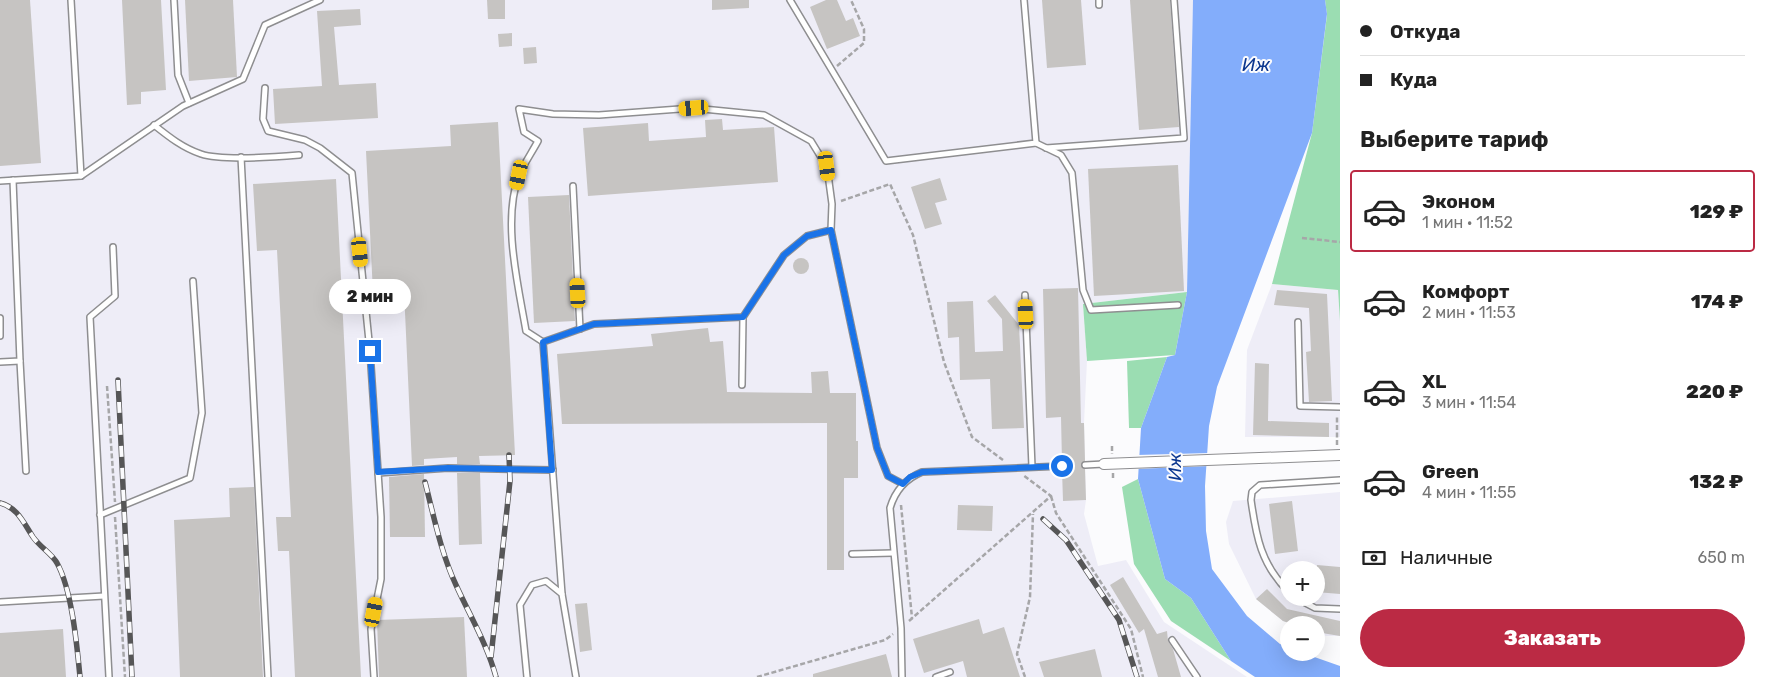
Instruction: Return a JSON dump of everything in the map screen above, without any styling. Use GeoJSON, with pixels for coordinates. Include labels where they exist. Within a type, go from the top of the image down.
{"type":"FeatureCollection","features":[{"type":"Feature","properties":{"kind":"street"},"geometry":{"type":"LineString","coordinates":[[1104,464],[1237,459],[1339,450]]}},
{"type":"Feature","properties":{"kind":"lane"},"geometry":{"type":"LineString","coordinates":[[71,0],[81,176]]}},
{"type":"Feature","properties":{"kind":"lane"},"geometry":{"type":"LineString","coordinates":[[174,0],[178,75],[189,103]]}},
{"type":"Feature","properties":{"kind":"lane"},"geometry":{"type":"LineString","coordinates":[[0,181],[81,176],[189,103],[244,79],[265,25],[320,0]]}},
{"type":"Feature","properties":{"kind":"lane"},"geometry":{"type":"LineString","coordinates":[[790,0],[886,161],[1036,143],[1060,155],[1072,173],[1082,290],[1091,310],[1178,305]]}},
{"type":"Feature","properties":{"kind":"lane"},"geometry":{"type":"LineString","coordinates":[[1024,0],[1036,143]]}},
{"type":"Feature","properties":{"kind":"lane"},"geometry":{"type":"LineString","coordinates":[[1046,148],[1184,138],[1174,0]]}},
{"type":"Feature","properties":{"kind":"lane"},"geometry":{"type":"LineString","coordinates":[[265,88],[263,119],[268,131],[306,140],[320,148],[352,173],[370,351],[381,518],[381,579],[371,629],[374,677]]}},
{"type":"Feature","properties":{"kind":"lane"},"geometry":{"type":"LineString","coordinates":[[543,342],[526,331],[517,280],[511,215],[519,175],[538,141],[524,132],[519,109],[553,114],[599,116],[694,108],[764,115],[811,141],[827,166],[832,204],[831,230],[877,448],[888,476],[903,484]]}},
{"type":"Feature","properties":{"kind":"lane"},"geometry":{"type":"LineString","coordinates":[[154,125],[175,142],[202,155],[241,157],[299,155]]}},
{"type":"Feature","properties":{"kind":"lane"},"geometry":{"type":"LineString","coordinates":[[241,157],[268,677]]}},
{"type":"Feature","properties":{"kind":"lane"},"geometry":{"type":"LineString","coordinates":[[13,180],[26,471]]}},
{"type":"Feature","properties":{"kind":"lane"},"geometry":{"type":"LineString","coordinates":[[573,186],[580,329]]}},
{"type":"Feature","properties":{"kind":"lane"},"geometry":{"type":"LineString","coordinates":[[742,385],[743,317],[784,255],[807,236],[831,230]]}},
{"type":"Feature","properties":{"kind":"lane"},"geometry":{"type":"LineString","coordinates":[[109,677],[90,317],[115,296],[113,247]]}},
{"type":"Feature","properties":{"kind":"lane"},"geometry":{"type":"LineString","coordinates":[[100,515],[190,478],[202,413],[193,281]]}},
{"type":"Feature","properties":{"kind":"lane"},"geometry":{"type":"LineString","coordinates":[[1025,294],[1032,467]]}},
{"type":"Feature","properties":{"kind":"lane"},"geometry":{"type":"LineString","coordinates":[[543,342],[594,324],[743,317]]}},
{"type":"Feature","properties":{"kind":"lane"},"geometry":{"type":"LineString","coordinates":[[0,318],[0,336]]}},
{"type":"Feature","properties":{"kind":"lane"},"geometry":{"type":"LineString","coordinates":[[1298,322],[1300,406],[1339,407]]}},
{"type":"Feature","properties":{"kind":"lane"},"geometry":{"type":"LineString","coordinates":[[543,342],[562,594],[576,677]]}},
{"type":"Feature","properties":{"kind":"lane"},"geometry":{"type":"LineString","coordinates":[[0,362],[20,361]]}},
{"type":"Feature","properties":{"kind":"lane"},"geometry":{"type":"LineString","coordinates":[[1085,464],[1104,464]]}},
{"type":"Feature","properties":{"kind":"lane"},"geometry":{"type":"LineString","coordinates":[[902,677],[901,628],[890,508],[893,498],[903,484],[910,477],[922,472],[1062,466]]}},
{"type":"Feature","properties":{"kind":"lane"},"geometry":{"type":"LineString","coordinates":[[378,472],[448,468],[552,470]]}},
{"type":"Feature","properties":{"kind":"lane"},"geometry":{"type":"LineString","coordinates":[[1280,581],[1272,572],[1258,543],[1251,500],[1252,492],[1260,485],[1340,480]]}},
{"type":"Feature","properties":{"kind":"lane"},"geometry":{"type":"LineString","coordinates":[[852,554],[893,553]]}},
{"type":"Feature","properties":{"kind":"lane"},"geometry":{"type":"LineString","coordinates":[[527,677],[520,605],[532,585],[546,581],[562,594]]}},
{"type":"Feature","properties":{"kind":"lane"},"geometry":{"type":"LineString","coordinates":[[0,602],[104,596]]}},
{"type":"Feature","properties":{"kind":"lane"},"geometry":{"type":"LineString","coordinates":[[1311,606],[1315,608],[1340,609]]}},
{"type":"Feature","properties":{"kind":"lane"},"geometry":{"type":"LineString","coordinates":[[1172,640],[1197,677]]}},
{"type":"Feature","properties":{"kind":"lane"},"geometry":{"type":"LineString","coordinates":[[936,677],[950,672]]}},
{"type":"Feature","properties":{"kind":"path"},"geometry":{"type":"LineString","coordinates":[[832,70],[864,43],[864,29],[850,0]]}},
{"type":"Feature","properties":{"kind":"path"},"geometry":{"type":"LineString","coordinates":[[832,204],[890,184],[913,235],[944,362],[972,437],[1051,496],[1056,513],[1131,629],[1143,677]]}},
{"type":"Feature","properties":{"kind":"path"},"geometry":{"type":"LineString","coordinates":[[1302,238],[1340,242]]}},
{"type":"Feature","properties":{"kind":"path"},"geometry":{"type":"LineString","coordinates":[[107,386],[125,677]]}},
{"type":"Feature","properties":{"kind":"path"},"geometry":{"type":"LineString","coordinates":[[1339,407],[1339,450]]}},
{"type":"Feature","properties":{"kind":"path"},"geometry":{"type":"LineString","coordinates":[[1112,446],[1112,456]]}},
{"type":"Feature","properties":{"kind":"path"},"geometry":{"type":"LineString","coordinates":[[903,484],[905,492],[901,508],[912,618]]}},
{"type":"Feature","properties":{"kind":"path"},"geometry":{"type":"LineString","coordinates":[[757,677],[886,640],[1051,496]]}},
{"type":"Feature","properties":{"kind":"path"},"geometry":{"type":"LineString","coordinates":[[1025,677],[1017,654],[1030,597],[1033,512]]}},
{"type":"Feature","properties":{"kind":"shaded area"},"geometry":{"type":"Polygon","coordinates":[[[0,0],[1193,0],[1187,292],[1083,304],[1087,361],[1084,423],[1086,500],[1084,514],[1098,566],[1126,560],[1164,622],[1247,677],[0,677],[0,0]]]}},
{"type":"Feature","properties":{"kind":"shaded area"},"geometry":{"type":"Polygon","coordinates":[[[1272,284],[1338,290],[1340,321],[1340,437],[1245,437],[1247,350],[1272,284]]]}},
{"type":"Feature","properties":{"kind":"shaded area"},"geometry":{"type":"Polygon","coordinates":[[[1340,492],[1340,636],[1325,636],[1325,616],[1280,616],[1280,619],[1256,599],[1229,544],[1226,522],[1233,501],[1340,492]]]}},
{"type":"Feature","properties":{"kind":"green space"},"geometry":{"type":"Polygon","coordinates":[[[1325,0],[1340,0],[1340,321],[1338,290],[1272,284],[1312,133],[1327,15],[1325,0]]]}},
{"type":"Feature","properties":{"kind":"green space"},"geometry":{"type":"Polygon","coordinates":[[[1187,292],[1175,355],[1087,361],[1083,304],[1187,292]]]}},
{"type":"Feature","properties":{"kind":"green space"},"geometry":{"type":"Polygon","coordinates":[[[1167,357],[1141,428],[1129,428],[1127,361],[1167,357]]]}},
{"type":"Feature","properties":{"kind":"green space"},"geometry":{"type":"Polygon","coordinates":[[[1138,479],[1165,579],[1191,598],[1231,661],[1171,621],[1134,564],[1122,487],[1138,479]]]}},
{"type":"Feature","properties":{"kind":"water","name":"Иж"},"geometry":{"type":"Polygon","coordinates":[[[1193,0],[1325,0],[1327,14],[1312,133],[1217,387],[1209,426],[1205,486],[1206,531],[1212,569],[1247,616],[1280,644],[1280,661],[1325,661],[1340,666],[1340,677],[1255,677],[1231,661],[1191,598],[1165,579],[1138,479],[1141,428],[1167,357],[1175,355],[1187,292],[1193,0]]]}},
{"type":"Feature","properties":{"kind":"pier"},"geometry":{"type":"Polygon","coordinates":[[[1210,453],[1209,466],[1136,469],[1137,455],[1210,453]]]}},
{"type":"Feature","properties":{"kind":"building"},"geometry":{"type":"Polygon","coordinates":[[[0,0],[30,0],[41,163],[0,166],[0,0]]]}},
{"type":"Feature","properties":{"kind":"building"},"geometry":{"type":"Polygon","coordinates":[[[122,0],[161,0],[166,90],[141,92],[141,104],[127,105],[122,0]]]}},
{"type":"Feature","properties":{"kind":"building"},"geometry":{"type":"Polygon","coordinates":[[[185,0],[233,0],[237,77],[189,81],[185,0]]]}},
{"type":"Feature","properties":{"kind":"building"},"geometry":{"type":"Polygon","coordinates":[[[487,0],[505,0],[505,19],[488,19],[487,0]]]}},
{"type":"Feature","properties":{"kind":"building"},"geometry":{"type":"Polygon","coordinates":[[[712,0],[749,0],[749,8],[712,10],[712,0]]]}},
{"type":"Feature","properties":{"kind":"building"},"geometry":{"type":"Polygon","coordinates":[[[826,0],[837,0],[846,21],[853,18],[860,36],[827,49],[810,7],[826,0]]]}},
{"type":"Feature","properties":{"kind":"building"},"geometry":{"type":"Polygon","coordinates":[[[1042,0],[1081,0],[1086,65],[1047,68],[1042,0]]]}},
{"type":"Feature","properties":{"kind":"building"},"geometry":{"type":"Polygon","coordinates":[[[1130,0],[1170,0],[1179,127],[1139,130],[1130,0]]]}},
{"type":"Feature","properties":{"kind":"building"},"geometry":{"type":"Polygon","coordinates":[[[360,9],[361,25],[334,27],[339,85],[376,83],[378,118],[275,124],[273,89],[322,86],[317,11],[360,9]]]}},
{"type":"Feature","properties":{"kind":"building"},"geometry":{"type":"Polygon","coordinates":[[[512,33],[512,46],[499,47],[498,34],[512,33]]]}},
{"type":"Feature","properties":{"kind":"building"},"geometry":{"type":"Polygon","coordinates":[[[536,47],[537,63],[524,64],[523,48],[536,47]]]}},
{"type":"Feature","properties":{"kind":"building"},"geometry":{"type":"Polygon","coordinates":[[[722,119],[723,130],[774,127],[778,182],[588,196],[583,128],[648,123],[649,141],[706,137],[705,120],[722,119]]]}},
{"type":"Feature","properties":{"kind":"building"},"geometry":{"type":"Polygon","coordinates":[[[498,122],[515,455],[479,456],[480,464],[457,464],[457,457],[424,459],[424,465],[412,466],[404,290],[373,293],[366,151],[451,146],[450,125],[498,122]]]}},
{"type":"Feature","properties":{"kind":"building"},"geometry":{"type":"Polygon","coordinates":[[[1178,165],[1184,291],[1094,296],[1088,169],[1178,165]]]}},
{"type":"Feature","properties":{"kind":"building"},"geometry":{"type":"Polygon","coordinates":[[[940,178],[947,200],[935,203],[942,224],[925,229],[911,187],[940,178]]]}},
{"type":"Feature","properties":{"kind":"building"},"geometry":{"type":"Polygon","coordinates":[[[336,179],[361,677],[295,677],[289,551],[278,551],[276,517],[291,517],[277,250],[257,251],[253,184],[336,179]]]}},
{"type":"Feature","properties":{"kind":"building"},"geometry":{"type":"Polygon","coordinates":[[[569,195],[575,321],[534,323],[528,197],[569,195]]]}},
{"type":"Feature","properties":{"kind":"building"},"geometry":{"type":"Polygon","coordinates":[[[801,258],[807,260],[809,266],[807,272],[801,274],[795,272],[793,266],[795,260],[801,258]]]}},
{"type":"Feature","properties":{"kind":"building"},"geometry":{"type":"Polygon","coordinates":[[[1078,288],[1081,423],[1084,423],[1085,461],[1081,465],[1085,469],[1086,500],[1063,501],[1062,470],[1066,466],[1062,462],[1061,417],[1046,418],[1043,289],[1078,288]]]}},
{"type":"Feature","properties":{"kind":"building"},"geometry":{"type":"Polygon","coordinates":[[[1277,290],[1327,294],[1332,401],[1309,402],[1306,352],[1311,351],[1309,308],[1274,305],[1277,290]]]}},
{"type":"Feature","properties":{"kind":"building"},"geometry":{"type":"Polygon","coordinates":[[[995,295],[1019,325],[1024,428],[992,429],[990,379],[960,380],[959,337],[948,338],[947,302],[973,301],[975,352],[1003,351],[1002,319],[987,301],[995,295]]]}},
{"type":"Feature","properties":{"kind":"building"},"geometry":{"type":"Polygon","coordinates":[[[708,328],[710,342],[723,341],[727,392],[812,393],[811,372],[828,371],[830,393],[856,393],[858,478],[844,478],[844,570],[827,570],[827,423],[562,424],[557,354],[653,346],[651,334],[708,328]]]}},
{"type":"Feature","properties":{"kind":"building"},"geometry":{"type":"Polygon","coordinates":[[[1255,363],[1269,364],[1268,421],[1329,423],[1329,437],[1253,435],[1255,363]]]}},
{"type":"Feature","properties":{"kind":"building"},"geometry":{"type":"Polygon","coordinates":[[[457,473],[480,473],[482,544],[459,545],[457,473]]]}},
{"type":"Feature","properties":{"kind":"building"},"geometry":{"type":"Polygon","coordinates":[[[424,474],[425,537],[390,537],[389,477],[424,474]]]}},
{"type":"Feature","properties":{"kind":"building"},"geometry":{"type":"Polygon","coordinates":[[[254,487],[263,677],[180,677],[174,520],[230,517],[229,488],[254,487]]]}},
{"type":"Feature","properties":{"kind":"building"},"geometry":{"type":"Polygon","coordinates":[[[1292,501],[1298,551],[1275,554],[1269,504],[1292,501]]]}},
{"type":"Feature","properties":{"kind":"building"},"geometry":{"type":"Polygon","coordinates":[[[958,505],[993,506],[992,531],[957,530],[958,505]]]}},
{"type":"Feature","properties":{"kind":"building"},"geometry":{"type":"Polygon","coordinates":[[[1325,566],[1340,567],[1340,594],[1325,593],[1325,566]]]}},
{"type":"Feature","properties":{"kind":"building"},"geometry":{"type":"Polygon","coordinates":[[[1123,577],[1157,634],[1167,631],[1168,641],[1173,649],[1181,677],[1158,677],[1144,629],[1139,633],[1110,585],[1123,577]]]}},
{"type":"Feature","properties":{"kind":"building"},"geometry":{"type":"Polygon","coordinates":[[[1267,589],[1280,602],[1280,606],[1318,616],[1280,616],[1280,619],[1256,599],[1267,589]]]}},
{"type":"Feature","properties":{"kind":"building"},"geometry":{"type":"Polygon","coordinates":[[[587,603],[592,650],[580,652],[575,604],[587,603]]]}},
{"type":"Feature","properties":{"kind":"building"},"geometry":{"type":"Polygon","coordinates":[[[464,617],[467,677],[379,677],[377,620],[464,617]]]}},
{"type":"Feature","properties":{"kind":"building"},"geometry":{"type":"Polygon","coordinates":[[[1325,618],[1340,621],[1340,636],[1325,634],[1325,618]]]}},
{"type":"Feature","properties":{"kind":"building"},"geometry":{"type":"Polygon","coordinates":[[[979,619],[983,634],[1004,627],[1020,677],[967,677],[963,661],[924,673],[913,639],[979,619]]]}},
{"type":"Feature","properties":{"kind":"building"},"geometry":{"type":"Polygon","coordinates":[[[63,629],[66,677],[0,677],[0,633],[63,629]]]}},
{"type":"Feature","properties":{"kind":"building"},"geometry":{"type":"Polygon","coordinates":[[[1095,649],[1102,677],[1044,677],[1039,662],[1095,649]]]}},
{"type":"Feature","properties":{"kind":"building"},"geometry":{"type":"Polygon","coordinates":[[[886,654],[892,677],[813,677],[813,674],[886,654]]]}},
{"type":"Feature","properties":{"kind":"railway"},"geometry":{"type":"LineString","coordinates":[[118,380],[132,677]]}},
{"type":"Feature","properties":{"kind":"railway"},"geometry":{"type":"LineString","coordinates":[[491,657],[510,481],[509,455]]}},
{"type":"Feature","properties":{"kind":"railway"},"geometry":{"type":"LineString","coordinates":[[425,482],[446,560],[483,642],[496,677]]}},
{"type":"Feature","properties":{"kind":"railway"},"geometry":{"type":"LineString","coordinates":[[0,503],[16,512],[36,541],[57,563],[70,603],[80,677]]}},
{"type":"Feature","properties":{"kind":"railway"},"geometry":{"type":"LineString","coordinates":[[1043,519],[1066,540],[1119,620],[1137,677]]}},
{"type":"Feature","properties":{"kind":"route"},"geometry":{"type":"LineString","coordinates":[[370,351],[378,472],[432,468],[552,470],[543,342],[594,324],[743,317],[784,255],[807,236],[831,230],[877,448],[888,476],[903,484],[910,477],[922,472],[1062,466]]}}]}
